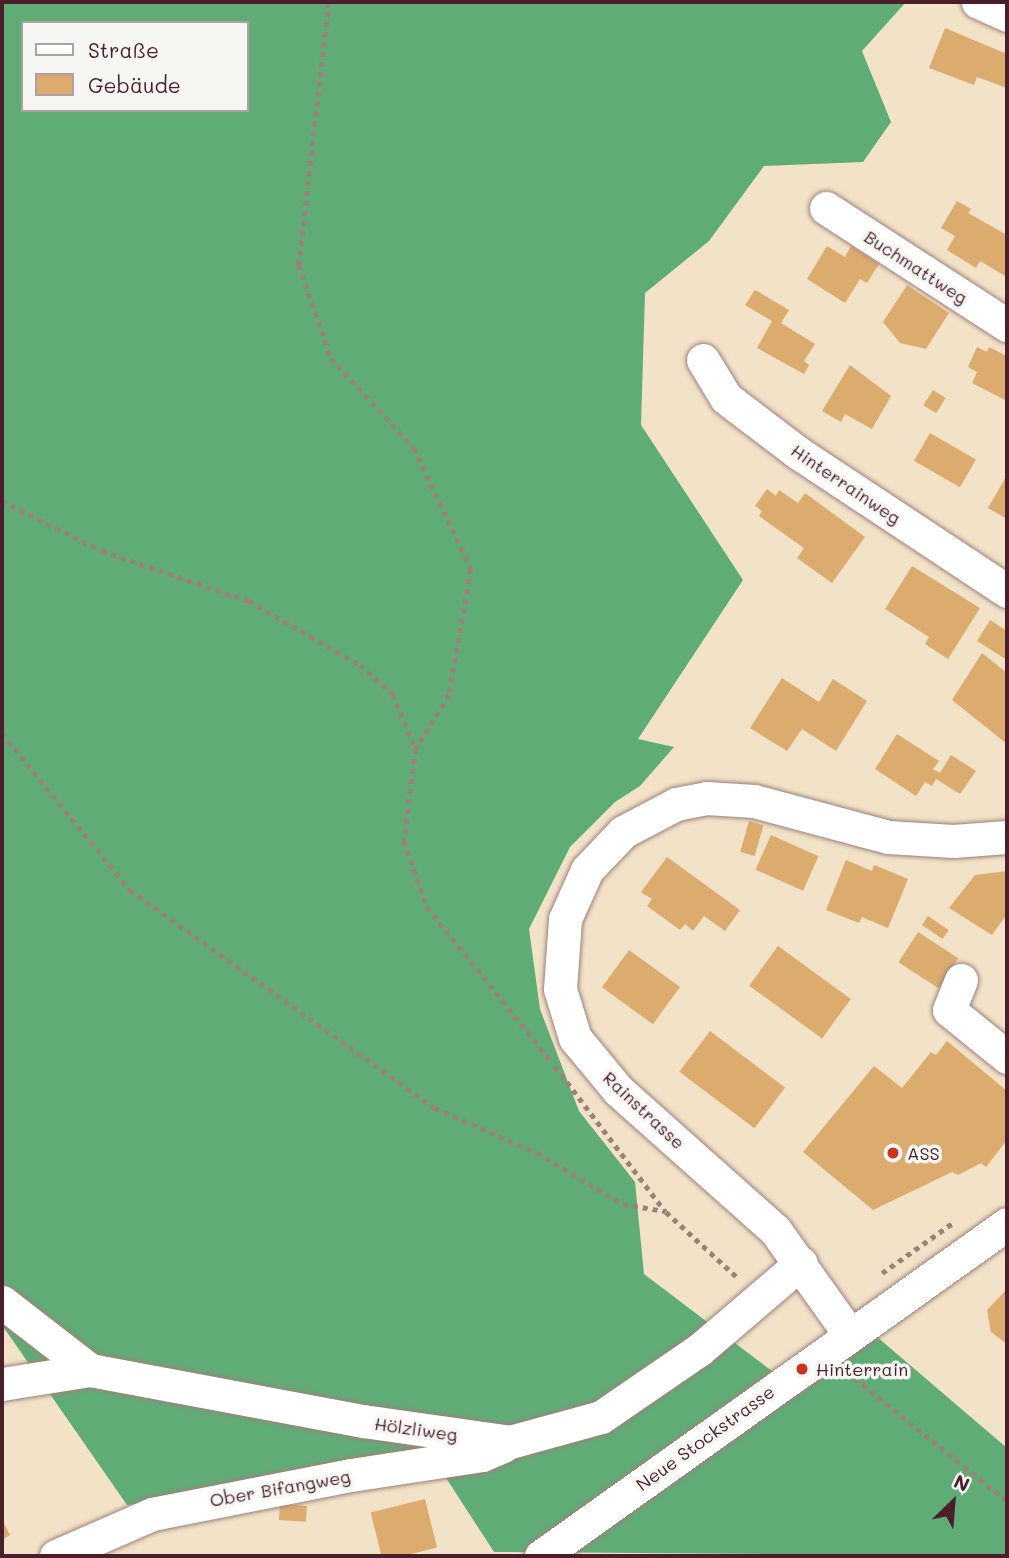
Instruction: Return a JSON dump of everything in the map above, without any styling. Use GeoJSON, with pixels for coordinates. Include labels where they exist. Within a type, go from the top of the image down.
{"type":"FeatureCollection","features":[{"type":"Feature","properties":{"kind":"street"},"geometry":{"type":"LineString","coordinates":[[978,2],[1007,15]]}},
{"type":"Feature","properties":{"kind":"street","name":"Buchmattweg"},"geometry":{"type":"LineString","coordinates":[[826,208],[1007,325]]}},
{"type":"Feature","properties":{"kind":"street","name":"Hinterrainweg"},"geometry":{"type":"LineString","coordinates":[[703,360],[726,398],[797,452],[1007,591]]}},
{"type":"Feature","properties":{"kind":"street","name":"Rainstrasse"},"geometry":{"type":"LineString","coordinates":[[837,1344],[801,1263],[775,1230],[618,1090],[576,1038],[565,1012],[559,967],[574,893],[587,870],[622,832],[676,804],[706,797],[754,801],[888,837],[953,841],[1007,838]]}},
{"type":"Feature","properties":{"kind":"street"},"geometry":{"type":"LineString","coordinates":[[961,980],[949,1010],[1007,1057]]}},
{"type":"Feature","properties":{"kind":"street","name":"Neue Stockstrasse"},"geometry":{"type":"LineString","coordinates":[[548,1554],[1007,1224]]}},
{"type":"Feature","properties":{"kind":"street","name":"Hölzliweg"},"geometry":{"type":"LineString","coordinates":[[2,1303],[90,1370],[363,1421],[510,1442],[601,1417],[699,1350],[801,1263]]}},
{"type":"Feature","properties":{"kind":"street"},"geometry":{"type":"LineString","coordinates":[[2,1384],[90,1370]]}},
{"type":"Feature","properties":{"kind":"street","name":"Ober Bifangweg"},"geometry":{"type":"LineString","coordinates":[[56,1556],[152,1514],[351,1475],[482,1455],[510,1442]]}},
{"type":"Feature","properties":{"kind":"path"},"geometry":{"type":"LineString","coordinates":[[327,4],[299,265],[331,358],[414,448],[471,569],[449,695],[416,749],[404,841],[427,907],[666,1212],[760,1298]]}},
{"type":"Feature","properties":{"kind":"path"},"geometry":{"type":"LineString","coordinates":[[2,501],[102,551],[249,601],[360,665],[393,694],[416,749]]}},
{"type":"Feature","properties":{"kind":"path"},"geometry":{"type":"LineString","coordinates":[[2,733],[130,890],[435,1108],[537,1153],[623,1204],[666,1212]]}},
{"type":"Feature","properties":{"kind":"path"},"geometry":{"type":"LineString","coordinates":[[837,1344],[1007,1501]]}},
{"type":"Feature","properties":{"kind":"green space"},"geometry":{"type":"Polygon","coordinates":[[[2,2],[906,2],[862,51],[891,122],[863,162],[764,166],[709,241],[645,293],[641,425],[743,580],[638,739],[674,747],[640,786],[615,802],[570,847],[529,929],[540,1009],[579,1111],[635,1182],[644,1274],[801,1393],[876,1336],[1007,1448],[1007,1556],[494,1552],[439,1467],[127,1505],[2,1325],[2,2]]]}},
{"type":"Feature","properties":{"kind":"building"},"geometry":{"type":"Polygon","coordinates":[[[945,28],[1007,54],[1007,88],[977,77],[974,85],[929,68],[945,28]]]}},
{"type":"Feature","properties":{"kind":"building"},"geometry":{"type":"Polygon","coordinates":[[[957,201],[971,209],[968,213],[1007,235],[1005,276],[980,261],[976,268],[947,250],[955,236],[941,228],[957,201]]]}},
{"type":"Feature","properties":{"kind":"building"},"geometry":{"type":"Polygon","coordinates":[[[827,246],[845,257],[851,246],[879,264],[867,283],[860,279],[845,303],[807,279],[827,246]]]}},
{"type":"Feature","properties":{"kind":"building"},"geometry":{"type":"Polygon","coordinates":[[[907,285],[949,313],[926,349],[900,343],[883,322],[907,285]]]}},
{"type":"Feature","properties":{"kind":"building"},"geometry":{"type":"Polygon","coordinates":[[[755,290],[789,310],[781,323],[815,344],[804,361],[809,365],[804,374],[757,348],[772,321],[745,305],[755,290]]]}},
{"type":"Feature","properties":{"kind":"building"},"geometry":{"type":"Polygon","coordinates":[[[977,347],[987,352],[989,347],[1007,356],[1007,401],[972,383],[977,372],[968,367],[977,347]]]}},
{"type":"Feature","properties":{"kind":"building"},"geometry":{"type":"Polygon","coordinates":[[[850,365],[891,396],[872,429],[845,414],[841,422],[822,411],[850,365]]]}},
{"type":"Feature","properties":{"kind":"building"},"geometry":{"type":"Polygon","coordinates":[[[933,390],[946,398],[936,413],[923,405],[933,390]]]}},
{"type":"Feature","properties":{"kind":"building"},"geometry":{"type":"Polygon","coordinates":[[[930,433],[976,460],[960,487],[914,461],[930,433]]]}},
{"type":"Feature","properties":{"kind":"building"},"geometry":{"type":"Polygon","coordinates":[[[1007,475],[1007,519],[988,508],[1007,475]]]}},
{"type":"Feature","properties":{"kind":"building"},"geometry":{"type":"Polygon","coordinates":[[[767,489],[776,496],[779,490],[798,503],[805,493],[865,537],[832,583],[797,558],[804,548],[759,516],[762,511],[755,506],[767,489]]]}},
{"type":"Feature","properties":{"kind":"building"},"geometry":{"type":"Polygon","coordinates":[[[912,566],[980,608],[948,659],[925,644],[929,637],[885,609],[912,566]]]}},
{"type":"Feature","properties":{"kind":"building"},"geometry":{"type":"Polygon","coordinates":[[[990,620],[1007,631],[1007,660],[977,641],[990,620]]]}},
{"type":"Feature","properties":{"kind":"building"},"geometry":{"type":"Polygon","coordinates":[[[982,653],[1007,673],[1007,744],[952,700],[982,653]]]}},
{"type":"Feature","properties":{"kind":"building"},"geometry":{"type":"Polygon","coordinates":[[[782,678],[819,702],[833,679],[867,701],[836,751],[802,729],[787,751],[750,728],[782,678]]]}},
{"type":"Feature","properties":{"kind":"building"},"geometry":{"type":"Polygon","coordinates":[[[897,734],[939,761],[933,769],[940,773],[951,755],[976,771],[960,794],[936,779],[932,786],[925,782],[916,796],[875,769],[897,734]]]}},
{"type":"Feature","properties":{"kind":"building"},"geometry":{"type":"Polygon","coordinates":[[[749,821],[763,825],[755,856],[740,852],[749,821]]]}},
{"type":"Feature","properties":{"kind":"building"},"geometry":{"type":"Polygon","coordinates":[[[771,835],[819,856],[803,891],[756,870],[771,835]]]}},
{"type":"Feature","properties":{"kind":"building"},"geometry":{"type":"Polygon","coordinates":[[[667,857],[740,910],[725,931],[704,916],[693,931],[685,924],[680,930],[647,906],[652,899],[641,892],[667,857]]]}},
{"type":"Feature","properties":{"kind":"building"},"geometry":{"type":"Polygon","coordinates":[[[846,860],[872,871],[874,865],[908,879],[888,928],[862,917],[859,923],[826,910],[846,860]]]}},
{"type":"Feature","properties":{"kind":"building"},"geometry":{"type":"Polygon","coordinates":[[[1007,871],[1007,914],[992,935],[949,908],[975,875],[1007,871]]]}},
{"type":"Feature","properties":{"kind":"building"},"geometry":{"type":"Polygon","coordinates":[[[928,916],[949,930],[943,939],[922,925],[928,916]]]}},
{"type":"Feature","properties":{"kind":"building"},"geometry":{"type":"Polygon","coordinates":[[[918,932],[958,958],[939,988],[898,962],[918,932]]]}},
{"type":"Feature","properties":{"kind":"building"},"geometry":{"type":"Polygon","coordinates":[[[778,946],[851,999],[822,1039],[749,986],[778,946]]]}},
{"type":"Feature","properties":{"kind":"building"},"geometry":{"type":"Polygon","coordinates":[[[629,950],[680,987],[653,1024],[602,987],[629,950]]]}},
{"type":"Feature","properties":{"kind":"building"},"geometry":{"type":"Polygon","coordinates":[[[710,1031],[785,1088],[754,1128],[679,1072],[710,1031]]]}},
{"type":"Feature","properties":{"kind":"building"},"geometry":{"type":"Polygon","coordinates":[[[947,1041],[1007,1091],[1007,1140],[986,1167],[981,1163],[958,1175],[952,1172],[873,1210],[803,1152],[874,1066],[902,1088],[931,1052],[936,1055],[947,1041]]]}},
{"type":"Feature","properties":{"kind":"building"},"geometry":{"type":"Polygon","coordinates":[[[1007,1289],[1007,1344],[991,1332],[987,1310],[1007,1289]]]}},
{"type":"Feature","properties":{"kind":"building"},"geometry":{"type":"Polygon","coordinates":[[[425,1499],[437,1548],[403,1556],[381,1556],[371,1513],[425,1499]]]}},
{"type":"Feature","properties":{"kind":"building"},"geometry":{"type":"Polygon","coordinates":[[[280,1504],[307,1506],[306,1522],[279,1520],[280,1504]]]}},
{"type":"Feature","properties":{"kind":"building"},"geometry":{"type":"Polygon","coordinates":[[[2,1520],[10,1535],[2,1540],[2,1520]]]}},
{"type":"Feature","properties":{"kind":"place","name":"ASS"},"geometry":{"type":"Point","coordinates":[893,1153]}},
{"type":"Feature","properties":{"kind":"place","name":"Hinterrain"},"geometry":{"type":"Point","coordinates":[802,1369]}}]}
